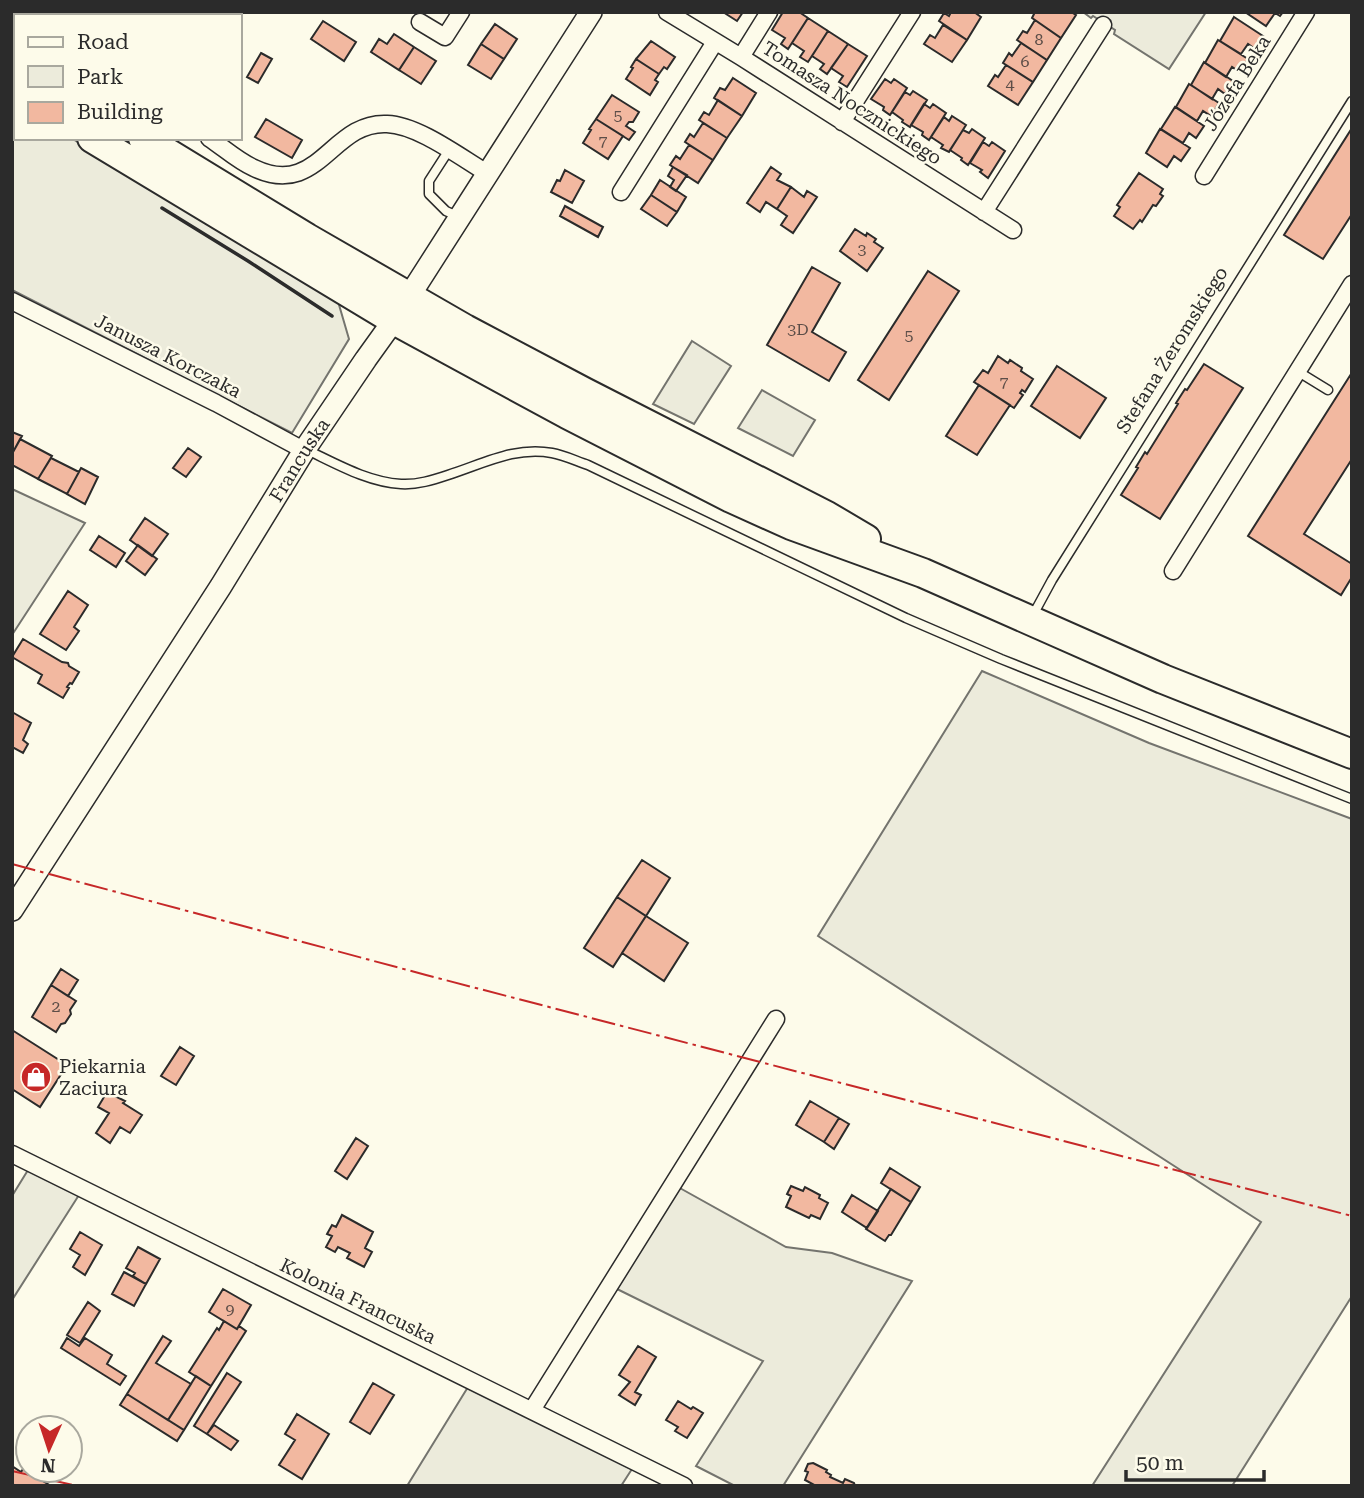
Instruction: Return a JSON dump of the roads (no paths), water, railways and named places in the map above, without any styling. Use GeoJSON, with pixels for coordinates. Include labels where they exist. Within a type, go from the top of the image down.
{"type":"FeatureCollection","features":[{"type":"Feature","properties":{"kind":"highway"},"geometry":{"type":"LineString","coordinates":[[96,140],[401,309],[573,387],[827,516],[923,573],[1163,679],[1352,754]]}},
{"type":"Feature","properties":{"kind":"highway"},"geometry":{"type":"LineString","coordinates":[[146,140],[249,203],[401,309]]}},
{"type":"Feature","properties":{"kind":"street"},"geometry":{"type":"LineString","coordinates":[[421,22],[444,37],[461,12]]}},
{"type":"Feature","properties":{"kind":"street","name":"Francuska"},"geometry":{"type":"LineString","coordinates":[[12,910],[221,586],[305,449],[401,309],[591,12]]}},
{"type":"Feature","properties":{"kind":"street","name":"Tomasza Nocznickiego"},"geometry":{"type":"LineString","coordinates":[[667,12],[1013,230]]}},
{"type":"Feature","properties":{"kind":"street"},"geometry":{"type":"LineString","coordinates":[[741,57],[769,12]]}},
{"type":"Feature","properties":{"kind":"street"},"geometry":{"type":"LineString","coordinates":[[842,122],[912,12]]}},
{"type":"Feature","properties":{"kind":"street","name":"Józefa Beka"},"geometry":{"type":"LineString","coordinates":[[1204,176],[1306,12]]}},
{"type":"Feature","properties":{"kind":"street"},"geometry":{"type":"LineString","coordinates":[[984,212],[1103,26]]}},
{"type":"Feature","properties":{"kind":"street"},"geometry":{"type":"LineString","coordinates":[[621,192],[715,43]]}},
{"type":"Feature","properties":{"kind":"street"},"geometry":{"type":"LineString","coordinates":[[212,140],[252,167],[267,173],[299,174],[348,136],[370,125],[384,123],[424,135],[487,173]]}},
{"type":"Feature","properties":{"kind":"street"},"geometry":{"type":"LineString","coordinates":[[1173,571],[1352,284]]}},
{"type":"Feature","properties":{"kind":"street","name":"Janusza Korczaka"},"geometry":{"type":"LineString","coordinates":[[12,301],[305,449]]}},
{"type":"Feature","properties":{"kind":"street"},"geometry":{"type":"LineString","coordinates":[[532,1410],[776,1019]]}},
{"type":"Feature","properties":{"kind":"street","name":"Kolonia Francuska"},"geometry":{"type":"LineString","coordinates":[[12,1153],[684,1486]]}},
{"type":"Feature","properties":{"kind":"lane","name":"Stefana Żeromskiego"},"geometry":{"type":"LineString","coordinates":[[1030,621],[1052,580],[1352,101]]}},
{"type":"Feature","properties":{"kind":"lane"},"geometry":{"type":"LineString","coordinates":[[449,150],[429,181],[429,194],[446,211],[460,218]]}},
{"type":"Feature","properties":{"kind":"lane"},"geometry":{"type":"LineString","coordinates":[[1297,371],[1328,390]]}},
{"type":"Feature","properties":{"kind":"lane"},"geometry":{"type":"LineString","coordinates":[[305,449],[370,478],[404,484],[429,481],[514,452],[553,453],[570,458],[906,618],[989,654],[1352,799]]}},
{"type":"Feature","properties":{"kind":"place","name":"Piekarnia Zaciura"},"geometry":{"type":"Point","coordinates":[36,1077]}}]}
